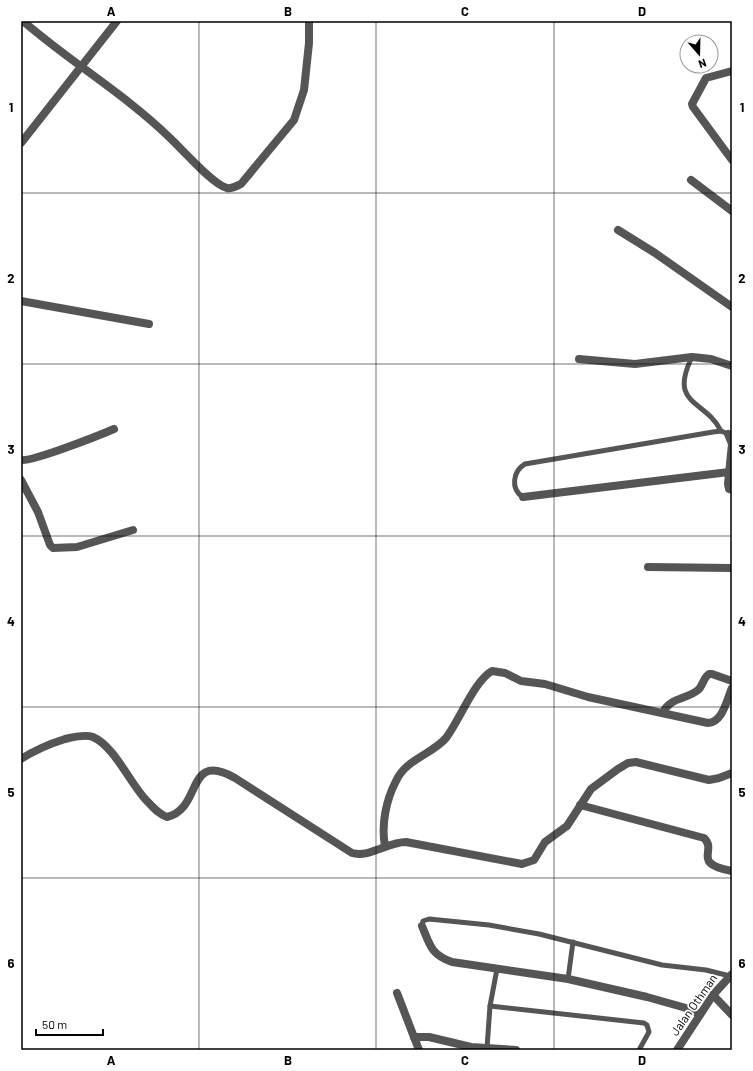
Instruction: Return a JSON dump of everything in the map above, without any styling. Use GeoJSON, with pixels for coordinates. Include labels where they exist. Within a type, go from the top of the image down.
{"type":"FeatureCollection","features":[{"type":"Feature","properties":{"kind":"street"},"geometry":{"type":"LineString","coordinates":[[23,21],[136,107],[221,185],[228,188],[234,188],[241,184],[294,120],[304,90],[309,43],[309,21]]}},
{"type":"Feature","properties":{"kind":"street"},"geometry":{"type":"LineString","coordinates":[[21,143],[117,21]]}},
{"type":"Feature","properties":{"kind":"street"},"geometry":{"type":"LineString","coordinates":[[732,72],[706,78],[692,104],[732,160]]}},
{"type":"Feature","properties":{"kind":"street"},"geometry":{"type":"LineString","coordinates":[[691,180],[732,211]]}},
{"type":"Feature","properties":{"kind":"street"},"geometry":{"type":"LineString","coordinates":[[618,230],[655,253],[732,307]]}},
{"type":"Feature","properties":{"kind":"street"},"geometry":{"type":"LineString","coordinates":[[21,301],[149,324]]}},
{"type":"Feature","properties":{"kind":"street"},"geometry":{"type":"LineString","coordinates":[[579,359],[635,364],[692,357],[711,359],[732,366]]}},
{"type":"Feature","properties":{"kind":"street"},"geometry":{"type":"LineString","coordinates":[[21,460],[25,461],[47,454],[114,429]]}},
{"type":"Feature","properties":{"kind":"street"},"geometry":{"type":"LineString","coordinates":[[725,432],[732,444],[728,484],[729,488],[732,490]]}},
{"type":"Feature","properties":{"kind":"street"},"geometry":{"type":"LineString","coordinates":[[523,497],[729,472]]}},
{"type":"Feature","properties":{"kind":"street"},"geometry":{"type":"LineString","coordinates":[[21,480],[38,512],[50,545],[53,548],[77,547],[133,530]]}},
{"type":"Feature","properties":{"kind":"street"},"geometry":{"type":"LineString","coordinates":[[648,567],[732,568]]}},
{"type":"Feature","properties":{"kind":"street"},"geometry":{"type":"LineString","coordinates":[[385,846],[384,819],[388,800],[396,780],[405,768],[440,744],[447,736],[481,680],[492,672],[505,673],[521,681],[545,684],[588,697],[712,722],[721,714],[732,688]]}},
{"type":"Feature","properties":{"kind":"street"},"geometry":{"type":"LineString","coordinates":[[663,712],[666,706],[675,700],[697,691],[706,676],[709,674],[732,681]]}},
{"type":"Feature","properties":{"kind":"street"},"geometry":{"type":"LineString","coordinates":[[21,759],[37,749],[54,742],[81,736],[92,737],[110,752],[142,796],[160,815],[167,817],[179,811],[193,791],[200,776],[205,771],[214,769],[222,770],[352,853],[361,854],[385,846],[406,842],[522,864],[534,860],[545,842],[567,826],[587,794],[605,778],[632,762],[709,780],[732,773]]}},
{"type":"Feature","properties":{"kind":"street"},"geometry":{"type":"LineString","coordinates":[[580,805],[704,838],[708,843],[707,855],[710,864],[717,868],[732,871]]}},
{"type":"Feature","properties":{"kind":"street"},"geometry":{"type":"LineString","coordinates":[[422,926],[435,954],[440,958],[452,962],[568,979],[647,997],[686,1008],[700,1014]]}},
{"type":"Feature","properties":{"kind":"street","name":"Jalan Othman"},"geometry":{"type":"LineString","coordinates":[[677,1050],[714,994],[731,975]]}},
{"type":"Feature","properties":{"kind":"street"},"geometry":{"type":"LineString","coordinates":[[397,993],[419,1050]]}},
{"type":"Feature","properties":{"kind":"street"},"geometry":{"type":"LineString","coordinates":[[714,994],[732,1015]]}},
{"type":"Feature","properties":{"kind":"street"},"geometry":{"type":"LineString","coordinates":[[414,1037],[428,1037],[451,1043],[516,1050]]}},
{"type":"Feature","properties":{"kind":"lane"},"geometry":{"type":"LineString","coordinates":[[692,357],[686,368],[684,383],[685,393],[688,399],[725,432]]}},
{"type":"Feature","properties":{"kind":"lane"},"geometry":{"type":"LineString","coordinates":[[523,497],[518,494],[515,488],[515,480],[520,467],[525,464],[725,432]]}},
{"type":"Feature","properties":{"kind":"lane"},"geometry":{"type":"LineString","coordinates":[[422,926],[425,919],[496,926],[573,942],[662,965],[706,970],[731,975]]}},
{"type":"Feature","properties":{"kind":"lane"},"geometry":{"type":"LineString","coordinates":[[568,979],[573,942]]}},
{"type":"Feature","properties":{"kind":"lane"},"geometry":{"type":"LineString","coordinates":[[487,1048],[490,1006],[497,969]]}},
{"type":"Feature","properties":{"kind":"lane"},"geometry":{"type":"LineString","coordinates":[[490,1006],[644,1023],[647,1024],[649,1032],[639,1050]]}}]}
